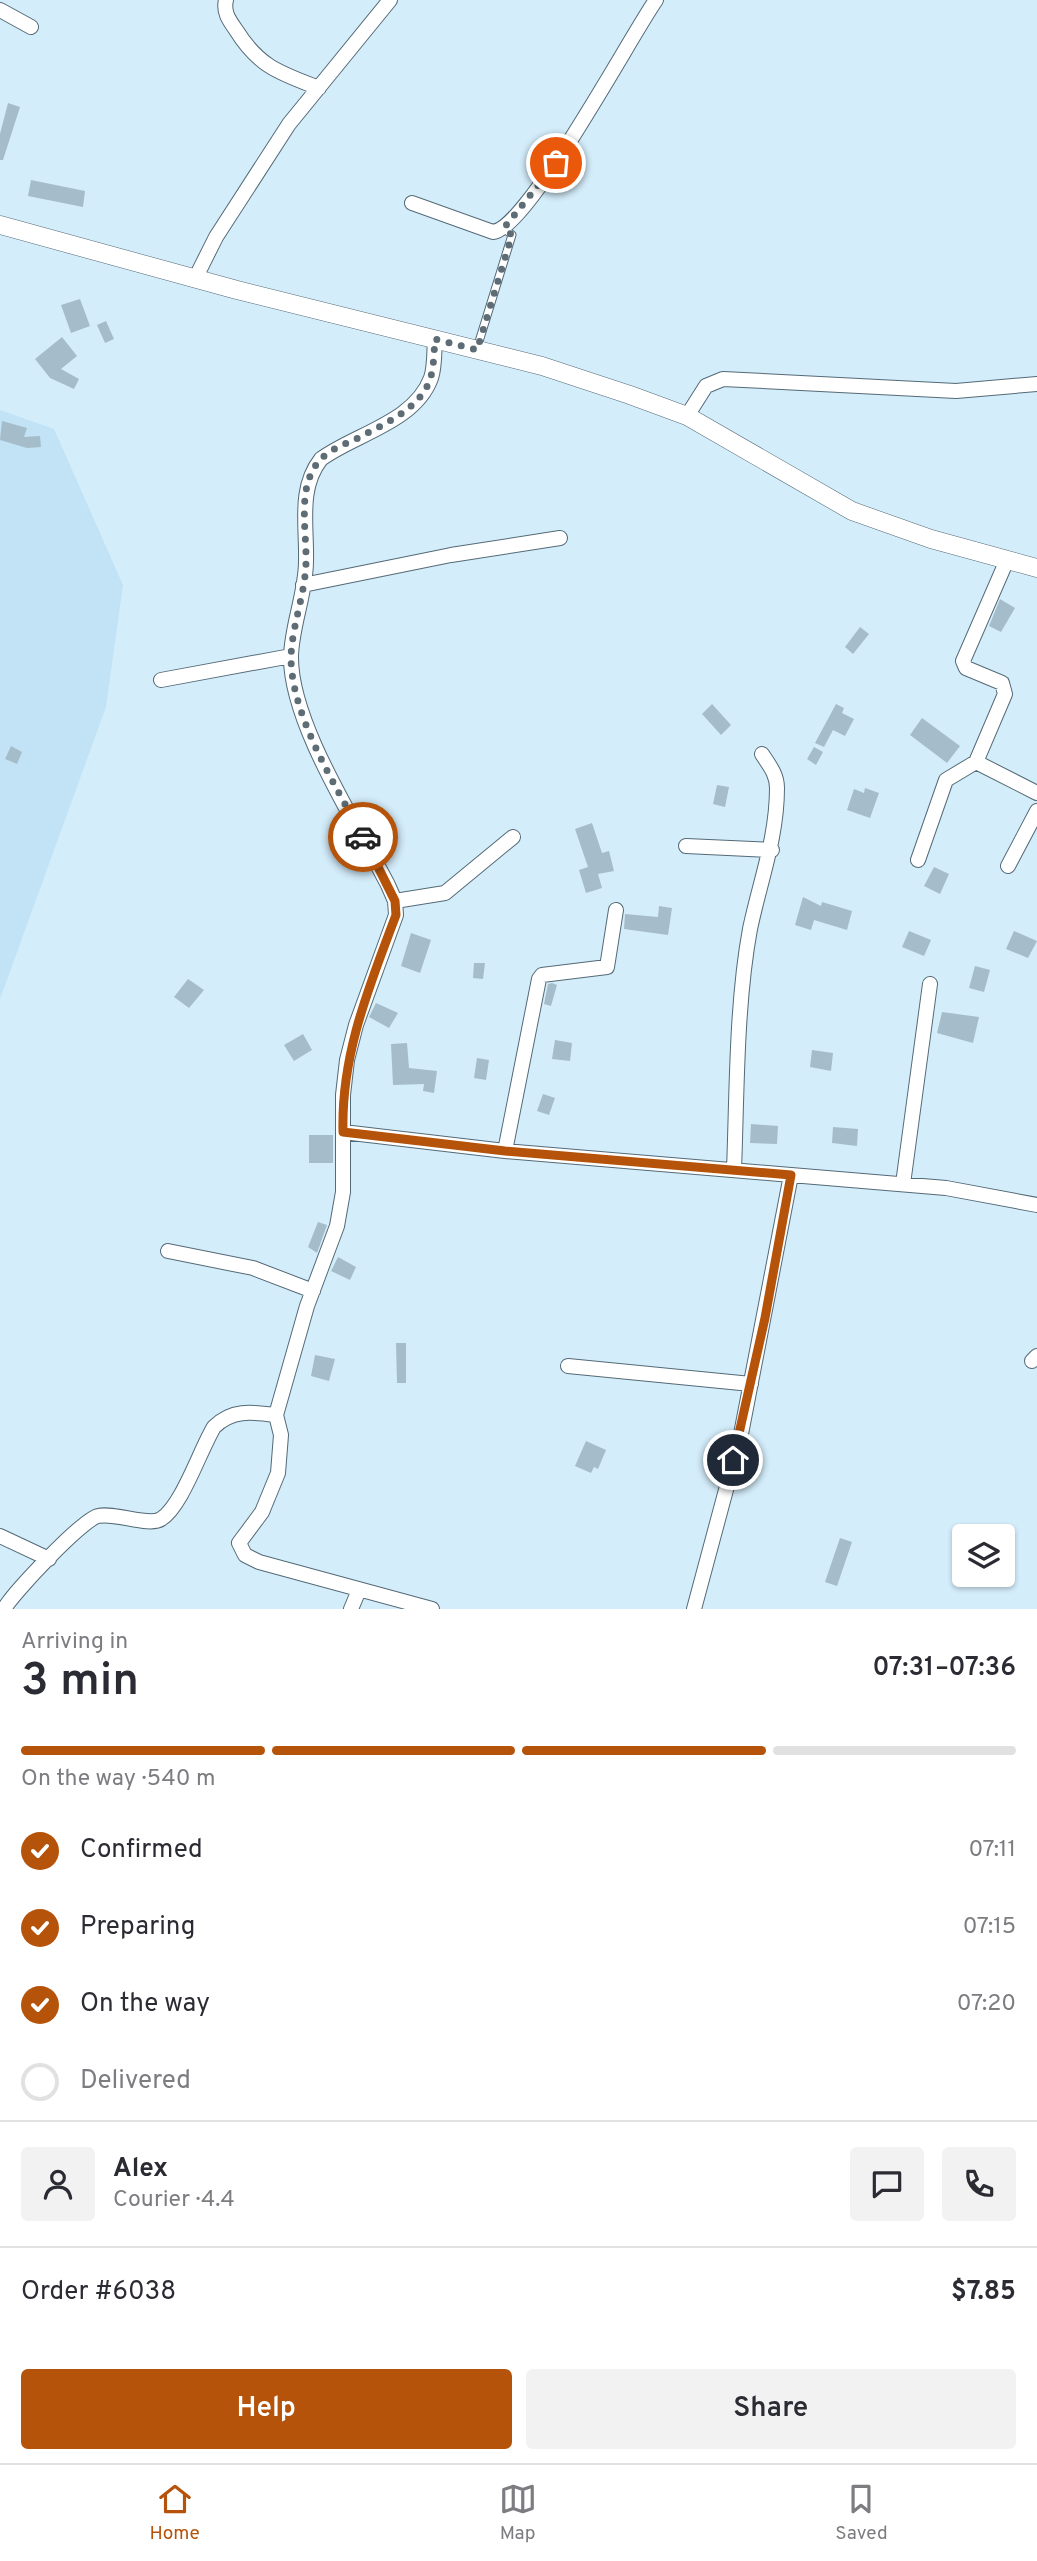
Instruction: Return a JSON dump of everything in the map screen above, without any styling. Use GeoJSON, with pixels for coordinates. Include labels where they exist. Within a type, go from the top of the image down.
{"type":"FeatureCollection","features":[{"type":"Feature","properties":{"kind":"street"},"geometry":{"type":"LineString","coordinates":[[226,0],[226,15],[247,48],[259,61],[269,68],[319,88]]}},
{"type":"Feature","properties":{"kind":"street"},"geometry":{"type":"LineString","coordinates":[[373,0],[380,14]]}},
{"type":"Feature","properties":{"kind":"street"},"geometry":{"type":"LineString","coordinates":[[196,277],[216,237],[289,124],[390,0]]}},
{"type":"Feature","properties":{"kind":"street"},"geometry":{"type":"LineString","coordinates":[[412,204],[493,232],[504,228],[547,178],[656,0]]}},
{"type":"Feature","properties":{"kind":"street"},"geometry":{"type":"LineString","coordinates":[[0,10],[31,27]]}},
{"type":"Feature","properties":{"kind":"street"},"geometry":{"type":"LineString","coordinates":[[0,225],[542,366],[687,416],[852,511],[931,539],[1037,568]]}},
{"type":"Feature","properties":{"kind":"street"},"geometry":{"type":"LineString","coordinates":[[432,1609],[259,1562],[241,1550],[241,1536],[262,1512],[278,1473],[281,1434],[276,1415],[339,1215],[345,1168],[343,1095],[347,1060],[356,1025],[396,915],[395,901],[329,774],[298,702],[291,656],[306,565],[305,494],[311,471],[333,450],[379,427],[412,403],[431,377],[435,339]]}},
{"type":"Feature","properties":{"kind":"street"},"geometry":{"type":"LineString","coordinates":[[687,416],[706,386],[723,379],[956,391],[1037,384]]}},
{"type":"Feature","properties":{"kind":"street"},"geometry":{"type":"LineString","coordinates":[[303,585],[451,555],[560,538]]}},
{"type":"Feature","properties":{"kind":"street"},"geometry":{"type":"LineString","coordinates":[[918,860],[946,780],[976,762],[1006,694],[1002,683],[966,668],[963,661],[1007,560]]}},
{"type":"Feature","properties":{"kind":"street"},"geometry":{"type":"LineString","coordinates":[[161,680],[291,656]]}},
{"type":"Feature","properties":{"kind":"street"},"geometry":{"type":"LineString","coordinates":[[734,1170],[737,1078],[750,930],[772,850],[777,785],[775,773],[762,754]]}},
{"type":"Feature","properties":{"kind":"street"},"geometry":{"type":"LineString","coordinates":[[976,762],[1037,793]]}},
{"type":"Feature","properties":{"kind":"street"},"geometry":{"type":"LineString","coordinates":[[1007,866],[1037,811]]}},
{"type":"Feature","properties":{"kind":"street"},"geometry":{"type":"LineString","coordinates":[[395,901],[445,893],[513,837]]}},
{"type":"Feature","properties":{"kind":"street"},"geometry":{"type":"LineString","coordinates":[[686,846],[772,850]]}},
{"type":"Feature","properties":{"kind":"street"},"geometry":{"type":"LineString","coordinates":[[505,1151],[539,979],[542,975],[607,967],[616,910]]}},
{"type":"Feature","properties":{"kind":"street"},"geometry":{"type":"LineString","coordinates":[[903,1184],[930,984]]}},
{"type":"Feature","properties":{"kind":"street"},"geometry":{"type":"LineString","coordinates":[[343,1132],[505,1151],[903,1184],[968,1191],[1037,1205]]}},
{"type":"Feature","properties":{"kind":"street"},"geometry":{"type":"LineString","coordinates":[[694,1609],[751,1384],[791,1175]]}},
{"type":"Feature","properties":{"kind":"street"},"geometry":{"type":"LineString","coordinates":[[168,1251],[253,1268],[313,1291]]}},
{"type":"Feature","properties":{"kind":"street"},"geometry":{"type":"LineString","coordinates":[[568,1366],[751,1384]]}},
{"type":"Feature","properties":{"kind":"street"},"geometry":{"type":"LineString","coordinates":[[4,1609],[79,1525],[98,1516],[158,1521],[176,1501],[204,1443],[222,1419],[240,1413],[276,1415]]}},
{"type":"Feature","properties":{"kind":"street"},"geometry":{"type":"LineString","coordinates":[[0,1536],[49,1559]]}},
{"type":"Feature","properties":{"kind":"street"},"geometry":{"type":"LineString","coordinates":[[352,1609],[359,1590]]}},
{"type":"Feature","properties":{"kind":"lane"},"geometry":{"type":"LineString","coordinates":[[477,350],[512,235],[504,228]]}},
{"type":"Feature","properties":{"kind":"shaded area"},"geometry":{"type":"Polygon","coordinates":[[[0,410],[54,429],[123,585],[106,707],[0,999],[0,410]]]}},
{"type":"Feature","properties":{"kind":"building"},"geometry":{"type":"Polygon","coordinates":[[[8,103],[20,107],[3,160],[0,160],[0,134],[8,103]]]}},
{"type":"Feature","properties":{"kind":"building"},"geometry":{"type":"Polygon","coordinates":[[[31,180],[85,191],[83,207],[28,196],[31,180]]]}},
{"type":"Feature","properties":{"kind":"building"},"geometry":{"type":"Polygon","coordinates":[[[80,299],[90,326],[71,333],[61,305],[80,299]]]}},
{"type":"Feature","properties":{"kind":"building"},"geometry":{"type":"Polygon","coordinates":[[[106,321],[114,339],[105,343],[97,325],[106,321]]]}},
{"type":"Feature","properties":{"kind":"building"},"geometry":{"type":"Polygon","coordinates":[[[62,337],[77,356],[61,369],[79,379],[74,389],[50,378],[35,359],[62,337]]]}},
{"type":"Feature","properties":{"kind":"building"},"geometry":{"type":"Polygon","coordinates":[[[2,421],[27,428],[24,437],[40,436],[41,447],[27,448],[0,440],[2,421]]]}},
{"type":"Feature","properties":{"kind":"building"},"geometry":{"type":"Polygon","coordinates":[[[1000,599],[1015,608],[1001,632],[989,626],[1000,599]]]}},
{"type":"Feature","properties":{"kind":"building"},"geometry":{"type":"Polygon","coordinates":[[[860,627],[869,634],[853,654],[845,647],[860,627]]]}},
{"type":"Feature","properties":{"kind":"building"},"geometry":{"type":"Polygon","coordinates":[[[712,704],[731,725],[721,735],[702,714],[712,704]]]}},
{"type":"Feature","properties":{"kind":"building"},"geometry":{"type":"Polygon","coordinates":[[[836,704],[844,708],[842,713],[854,719],[845,736],[833,730],[824,747],[815,743],[836,704]]]}},
{"type":"Feature","properties":{"kind":"building"},"geometry":{"type":"Polygon","coordinates":[[[922,718],[960,746],[947,763],[910,735],[922,718]]]}},
{"type":"Feature","properties":{"kind":"building"},"geometry":{"type":"Polygon","coordinates":[[[11,746],[22,752],[17,764],[5,759],[11,746]]]}},
{"type":"Feature","properties":{"kind":"building"},"geometry":{"type":"Polygon","coordinates":[[[814,747],[823,752],[816,765],[807,759],[814,747]]]}},
{"type":"Feature","properties":{"kind":"building"},"geometry":{"type":"Polygon","coordinates":[[[717,785],[729,787],[725,807],[713,804],[717,785]]]}},
{"type":"Feature","properties":{"kind":"building"},"geometry":{"type":"Polygon","coordinates":[[[865,788],[879,793],[870,818],[847,810],[854,789],[864,793],[865,788]]]}},
{"type":"Feature","properties":{"kind":"building"},"geometry":{"type":"Polygon","coordinates":[[[592,823],[602,853],[609,851],[614,871],[598,874],[602,888],[586,893],[579,870],[588,867],[575,829],[592,823]]]}},
{"type":"Feature","properties":{"kind":"building"},"geometry":{"type":"Polygon","coordinates":[[[934,867],[949,874],[940,894],[924,886],[934,867]]]}},
{"type":"Feature","properties":{"kind":"building"},"geometry":{"type":"Polygon","coordinates":[[[803,897],[821,906],[822,902],[852,911],[847,930],[814,920],[811,930],[795,925],[803,897]]]}},
{"type":"Feature","properties":{"kind":"building"},"geometry":{"type":"Polygon","coordinates":[[[659,906],[672,908],[668,935],[624,929],[625,914],[658,917],[659,906]]]}},
{"type":"Feature","properties":{"kind":"building"},"geometry":{"type":"Polygon","coordinates":[[[909,931],[931,940],[924,956],[902,947],[909,931]]]}},
{"type":"Feature","properties":{"kind":"building"},"geometry":{"type":"Polygon","coordinates":[[[1014,931],[1037,941],[1028,958],[1006,949],[1014,931]]]}},
{"type":"Feature","properties":{"kind":"building"},"geometry":{"type":"Polygon","coordinates":[[[411,933],[431,940],[420,973],[401,966],[411,933]]]}},
{"type":"Feature","properties":{"kind":"building"},"geometry":{"type":"Polygon","coordinates":[[[474,963],[485,963],[483,979],[473,978],[474,963]]]}},
{"type":"Feature","properties":{"kind":"building"},"geometry":{"type":"Polygon","coordinates":[[[975,966],[990,970],[984,992],[969,988],[975,966]]]}},
{"type":"Feature","properties":{"kind":"building"},"geometry":{"type":"Polygon","coordinates":[[[188,979],[204,990],[189,1008],[174,997],[188,979]]]}},
{"type":"Feature","properties":{"kind":"building"},"geometry":{"type":"Polygon","coordinates":[[[548,984],[557,985],[551,1006],[544,1004],[548,984]]]}},
{"type":"Feature","properties":{"kind":"building"},"geometry":{"type":"Polygon","coordinates":[[[376,1003],[398,1013],[389,1028],[369,1017],[376,1003]]]}},
{"type":"Feature","properties":{"kind":"building"},"geometry":{"type":"Polygon","coordinates":[[[942,1012],[979,1017],[973,1043],[937,1033],[942,1012]]]}},
{"type":"Feature","properties":{"kind":"building"},"geometry":{"type":"Polygon","coordinates":[[[303,1034],[312,1050],[294,1061],[284,1045],[303,1034]]]}},
{"type":"Feature","properties":{"kind":"building"},"geometry":{"type":"Polygon","coordinates":[[[555,1040],[572,1043],[570,1061],[552,1059],[555,1040]]]}},
{"type":"Feature","properties":{"kind":"building"},"geometry":{"type":"Polygon","coordinates":[[[407,1043],[409,1068],[437,1071],[434,1093],[423,1091],[424,1084],[393,1085],[391,1044],[407,1043]]]}},
{"type":"Feature","properties":{"kind":"building"},"geometry":{"type":"Polygon","coordinates":[[[812,1050],[833,1053],[831,1071],[810,1067],[812,1050]]]}},
{"type":"Feature","properties":{"kind":"building"},"geometry":{"type":"Polygon","coordinates":[[[477,1058],[489,1060],[486,1080],[474,1078],[477,1058]]]}},
{"type":"Feature","properties":{"kind":"building"},"geometry":{"type":"Polygon","coordinates":[[[543,1094],[555,1098],[549,1115],[537,1111],[543,1094]]]}},
{"type":"Feature","properties":{"kind":"building"},"geometry":{"type":"Polygon","coordinates":[[[751,1124],[778,1126],[777,1144],[750,1143],[751,1124]]]}},
{"type":"Feature","properties":{"kind":"building"},"geometry":{"type":"Polygon","coordinates":[[[833,1127],[858,1129],[857,1146],[832,1143],[833,1127]]]}},
{"type":"Feature","properties":{"kind":"building"},"geometry":{"type":"Polygon","coordinates":[[[309,1135],[333,1135],[333,1163],[309,1163],[309,1135]]]}},
{"type":"Feature","properties":{"kind":"building"},"geometry":{"type":"Polygon","coordinates":[[[318,1222],[327,1225],[317,1253],[308,1247],[318,1222]]]}},
{"type":"Feature","properties":{"kind":"building"},"geometry":{"type":"Polygon","coordinates":[[[338,1257],[356,1267],[350,1280],[331,1271],[338,1257]]]}},
{"type":"Feature","properties":{"kind":"building"},"geometry":{"type":"Polygon","coordinates":[[[396,1343],[406,1343],[406,1383],[397,1383],[396,1343]]]}},
{"type":"Feature","properties":{"kind":"building"},"geometry":{"type":"Polygon","coordinates":[[[315,1355],[335,1359],[329,1381],[311,1376],[315,1355]]]}},
{"type":"Feature","properties":{"kind":"building"},"geometry":{"type":"Polygon","coordinates":[[[586,1441],[606,1450],[598,1469],[594,1467],[591,1473],[575,1466],[586,1441]]]}},
{"type":"Feature","properties":{"kind":"building"},"geometry":{"type":"Polygon","coordinates":[[[840,1538],[852,1542],[837,1586],[825,1582],[840,1538]]]}},
{"type":"Feature","properties":{"kind":"way so far"},"geometry":{"type":"LineString","coordinates":[[363,837],[329,774],[298,702],[293,677],[291,656],[294,627],[306,565],[305,494],[311,471],[333,450],[404,412],[421,394],[431,377],[435,339],[477,350],[512,235],[504,228],[547,178],[556,163]]}},
{"type":"Feature","properties":{"kind":"route"},"geometry":{"type":"LineString","coordinates":[[363,837],[395,901],[396,915],[368,988],[347,1060],[343,1132],[505,1151],[791,1175],[765,1318],[733,1460]]}}]}
